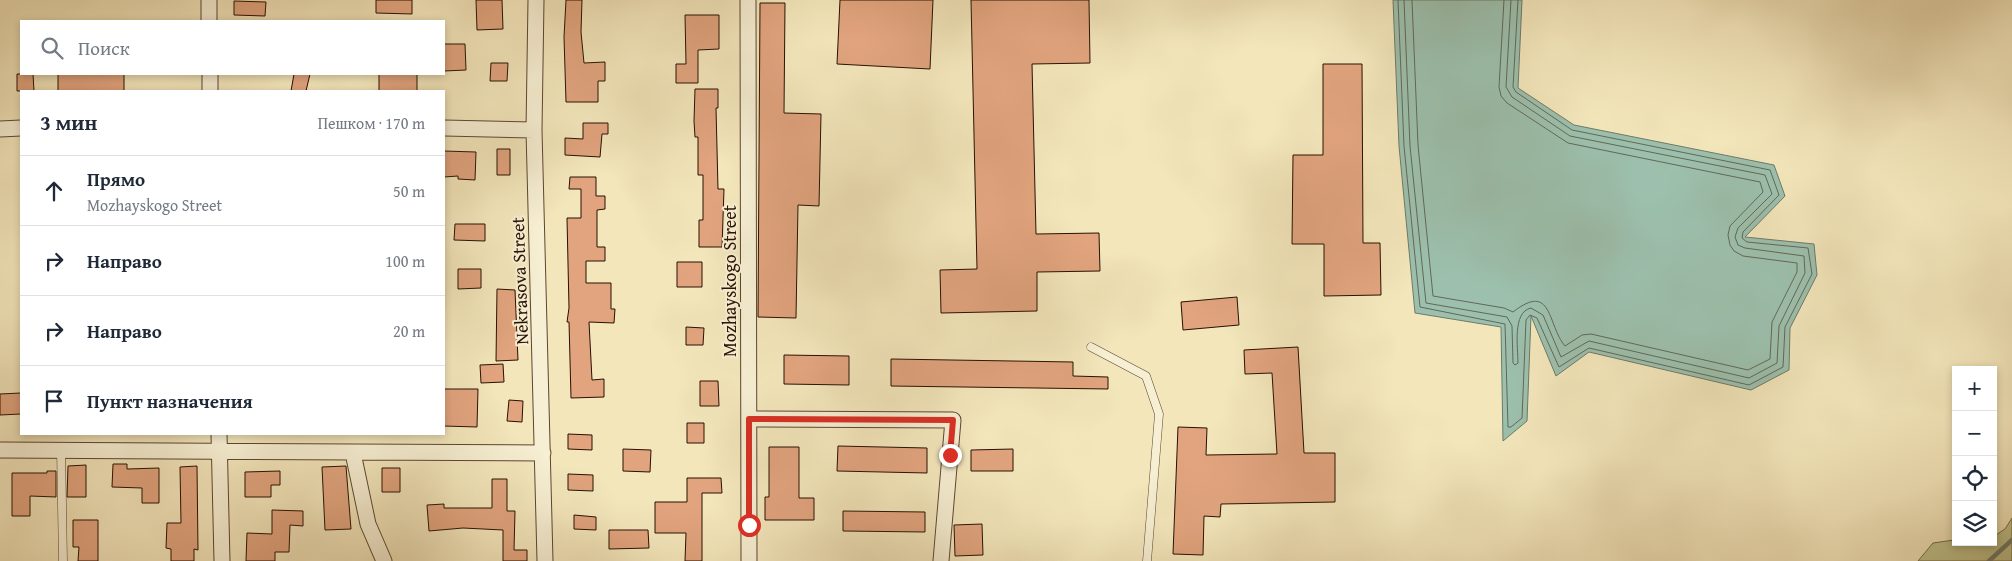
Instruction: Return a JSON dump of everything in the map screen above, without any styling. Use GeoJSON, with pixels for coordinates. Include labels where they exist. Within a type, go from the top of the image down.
{"type":"FeatureCollection","features":[{"type":"Feature","properties":{"kind":"street"},"geometry":{"type":"LineString","coordinates":[[209,0],[209,20]]}},
{"type":"Feature","properties":{"kind":"street","name":"Nekrasova Street"},"geometry":{"type":"LineString","coordinates":[[536,0],[534,130],[545,561]]}},
{"type":"Feature","properties":{"kind":"street","name":"Mozhayskogo Street"},"geometry":{"type":"LineString","coordinates":[[748,0],[749,561]]}},
{"type":"Feature","properties":{"kind":"street"},"geometry":{"type":"LineString","coordinates":[[210,75],[210,90]]}},
{"type":"Feature","properties":{"kind":"street"},"geometry":{"type":"LineString","coordinates":[[0,128],[20,128]]}},
{"type":"Feature","properties":{"kind":"street"},"geometry":{"type":"LineString","coordinates":[[445,128],[534,130]]}},
{"type":"Feature","properties":{"kind":"street"},"geometry":{"type":"LineString","coordinates":[[749,419],[953,420],[942,561]]}},
{"type":"Feature","properties":{"kind":"street"},"geometry":{"type":"LineString","coordinates":[[219,435],[222,561]]}},
{"type":"Feature","properties":{"kind":"street"},"geometry":{"type":"LineString","coordinates":[[0,450],[543,453]]}},
{"type":"Feature","properties":{"kind":"street"},"geometry":{"type":"LineString","coordinates":[[353,453],[368,524],[384,561]]}},
{"type":"Feature","properties":{"kind":"lane"},"geometry":{"type":"LineString","coordinates":[[1091,347],[1146,376],[1159,414],[1147,561]]}},
{"type":"Feature","properties":{"kind":"lane"},"geometry":{"type":"LineString","coordinates":[[60,449],[62,561]]}},
{"type":"Feature","properties":{"kind":"green space"},"geometry":{"type":"Polygon","coordinates":[[[2012,518],[2012,561],[1918,561],[1933,543],[1952,540],[1952,546],[1997,546],[1997,534],[2005,529],[2012,518]]]}},
{"type":"Feature","properties":{"kind":"water"},"geometry":{"type":"Polygon","coordinates":[[[1393,0],[1522,0],[1518,88],[1574,125],[1774,165],[1785,196],[1745,237],[1814,244],[1817,275],[1790,328],[1789,370],[1751,390],[1589,352],[1556,376],[1531,316],[1527,421],[1503,441],[1501,327],[1415,313],[1399,146],[1393,0]]]}},
{"type":"Feature","properties":{"kind":"building"},"geometry":{"type":"Polygon","coordinates":[[[376,0],[412,0],[412,14],[376,13],[376,0]]]}},
{"type":"Feature","properties":{"kind":"building"},"geometry":{"type":"Polygon","coordinates":[[[476,0],[502,0],[503,29],[477,30],[476,0]]]}},
{"type":"Feature","properties":{"kind":"building"},"geometry":{"type":"Polygon","coordinates":[[[566,0],[582,0],[581,32],[584,63],[605,62],[605,81],[598,81],[598,102],[566,102],[564,37],[566,0]]]}},
{"type":"Feature","properties":{"kind":"building"},"geometry":{"type":"Polygon","coordinates":[[[840,0],[933,0],[930,69],[837,64],[840,0]]]}},
{"type":"Feature","properties":{"kind":"building"},"geometry":{"type":"Polygon","coordinates":[[[971,0],[1089,0],[1090,63],[1032,64],[1036,234],[1099,233],[1100,271],[1037,272],[1037,311],[941,313],[940,270],[977,269],[971,0]]]}},
{"type":"Feature","properties":{"kind":"building"},"geometry":{"type":"Polygon","coordinates":[[[234,1],[266,2],[265,16],[234,15],[234,1]]]}},
{"type":"Feature","properties":{"kind":"building"},"geometry":{"type":"Polygon","coordinates":[[[760,3],[785,3],[784,113],[821,114],[819,206],[798,205],[796,318],[758,317],[760,3]]]}},
{"type":"Feature","properties":{"kind":"building"},"geometry":{"type":"Polygon","coordinates":[[[685,15],[719,15],[719,49],[698,50],[698,83],[676,83],[676,64],[686,64],[685,15]]]}},
{"type":"Feature","properties":{"kind":"building"},"geometry":{"type":"Polygon","coordinates":[[[445,44],[465,44],[466,70],[445,71],[445,44]]]}},
{"type":"Feature","properties":{"kind":"building"},"geometry":{"type":"Polygon","coordinates":[[[491,63],[508,63],[507,81],[490,81],[491,63]]]}},
{"type":"Feature","properties":{"kind":"building"},"geometry":{"type":"Polygon","coordinates":[[[1323,64],[1362,64],[1363,243],[1380,243],[1381,295],[1324,296],[1324,244],[1292,244],[1293,155],[1323,155],[1323,64]]]}},
{"type":"Feature","properties":{"kind":"building"},"geometry":{"type":"Polygon","coordinates":[[[17,74],[33,75],[34,90],[17,91],[17,74]]]}},
{"type":"Feature","properties":{"kind":"building"},"geometry":{"type":"Polygon","coordinates":[[[58,75],[124,75],[124,90],[58,90],[58,75]]]}},
{"type":"Feature","properties":{"kind":"building"},"geometry":{"type":"Polygon","coordinates":[[[294,75],[310,75],[306,90],[291,90],[294,75]]]}},
{"type":"Feature","properties":{"kind":"building"},"geometry":{"type":"Polygon","coordinates":[[[379,75],[417,75],[417,90],[379,90],[379,75]]]}},
{"type":"Feature","properties":{"kind":"building"},"geometry":{"type":"Polygon","coordinates":[[[695,89],[718,89],[718,108],[716,108],[718,189],[724,189],[722,247],[699,247],[699,220],[703,220],[703,175],[698,175],[698,137],[695,137],[694,121],[695,89]]]}},
{"type":"Feature","properties":{"kind":"building"},"geometry":{"type":"Polygon","coordinates":[[[583,123],[608,123],[608,134],[602,134],[600,157],[565,155],[565,138],[583,139],[583,123]]]}},
{"type":"Feature","properties":{"kind":"building"},"geometry":{"type":"Polygon","coordinates":[[[497,149],[510,149],[510,175],[497,175],[497,149]]]}},
{"type":"Feature","properties":{"kind":"building"},"geometry":{"type":"Polygon","coordinates":[[[445,151],[476,152],[475,180],[458,179],[458,176],[445,177],[445,151]]]}},
{"type":"Feature","properties":{"kind":"building"},"geometry":{"type":"Polygon","coordinates":[[[570,177],[596,177],[596,196],[605,196],[605,209],[597,210],[597,247],[605,247],[605,261],[586,261],[586,283],[611,283],[611,309],[615,309],[614,323],[589,322],[592,380],[604,379],[604,397],[571,398],[569,322],[567,322],[569,308],[567,218],[581,218],[581,189],[569,189],[570,177]]]}},
{"type":"Feature","properties":{"kind":"building"},"geometry":{"type":"Polygon","coordinates":[[[455,224],[485,224],[485,241],[454,240],[455,224]]]}},
{"type":"Feature","properties":{"kind":"building"},"geometry":{"type":"Polygon","coordinates":[[[677,262],[702,262],[702,287],[677,287],[677,262]]]}},
{"type":"Feature","properties":{"kind":"building"},"geometry":{"type":"Polygon","coordinates":[[[458,269],[481,269],[481,288],[458,289],[458,269]]]}},
{"type":"Feature","properties":{"kind":"building"},"geometry":{"type":"Polygon","coordinates":[[[497,289],[515,290],[518,360],[496,361],[497,289]]]}},
{"type":"Feature","properties":{"kind":"building"},"geometry":{"type":"Polygon","coordinates":[[[1237,297],[1239,325],[1183,330],[1181,302],[1237,297]]]}},
{"type":"Feature","properties":{"kind":"building"},"geometry":{"type":"Polygon","coordinates":[[[686,327],[704,328],[703,345],[686,345],[686,327]]]}},
{"type":"Feature","properties":{"kind":"building"},"geometry":{"type":"Polygon","coordinates":[[[1298,347],[1304,453],[1335,453],[1335,502],[1221,504],[1220,517],[1204,516],[1203,555],[1173,554],[1178,427],[1207,428],[1206,455],[1277,454],[1272,373],[1245,374],[1244,350],[1298,347]]]}},
{"type":"Feature","properties":{"kind":"building"},"geometry":{"type":"Polygon","coordinates":[[[784,355],[849,356],[849,385],[784,384],[784,355]]]}},
{"type":"Feature","properties":{"kind":"building"},"geometry":{"type":"Polygon","coordinates":[[[891,359],[1073,362],[1073,376],[1108,377],[1108,389],[891,386],[891,359]]]}},
{"type":"Feature","properties":{"kind":"building"},"geometry":{"type":"Polygon","coordinates":[[[503,364],[504,382],[481,383],[480,365],[503,364]]]}},
{"type":"Feature","properties":{"kind":"building"},"geometry":{"type":"Polygon","coordinates":[[[700,381],[718,381],[719,406],[700,406],[700,381]]]}},
{"type":"Feature","properties":{"kind":"building"},"geometry":{"type":"Polygon","coordinates":[[[445,389],[478,389],[477,427],[445,426],[445,389]]]}},
{"type":"Feature","properties":{"kind":"building"},"geometry":{"type":"Polygon","coordinates":[[[20,393],[20,414],[0,415],[0,394],[20,393]]]}},
{"type":"Feature","properties":{"kind":"building"},"geometry":{"type":"Polygon","coordinates":[[[509,400],[523,401],[522,422],[507,421],[509,400]]]}},
{"type":"Feature","properties":{"kind":"building"},"geometry":{"type":"Polygon","coordinates":[[[687,423],[704,423],[704,443],[687,443],[687,423]]]}},
{"type":"Feature","properties":{"kind":"building"},"geometry":{"type":"Polygon","coordinates":[[[568,434],[592,435],[592,450],[568,449],[568,434]]]}},
{"type":"Feature","properties":{"kind":"building"},"geometry":{"type":"Polygon","coordinates":[[[838,446],[927,448],[927,473],[837,471],[838,446]]]}},
{"type":"Feature","properties":{"kind":"building"},"geometry":{"type":"Polygon","coordinates":[[[769,447],[799,447],[799,498],[814,498],[814,520],[765,520],[765,497],[769,497],[769,447]]]}},
{"type":"Feature","properties":{"kind":"building"},"geometry":{"type":"Polygon","coordinates":[[[623,449],[651,450],[650,472],[623,471],[623,449]]]}},
{"type":"Feature","properties":{"kind":"building"},"geometry":{"type":"Polygon","coordinates":[[[1013,449],[1013,471],[971,471],[971,450],[1013,449]]]}},
{"type":"Feature","properties":{"kind":"building"},"geometry":{"type":"Polygon","coordinates":[[[113,464],[127,464],[127,469],[159,468],[159,503],[142,503],[142,488],[112,487],[113,464]]]}},
{"type":"Feature","properties":{"kind":"building"},"geometry":{"type":"Polygon","coordinates":[[[86,465],[86,497],[67,497],[68,466],[86,465]]]}},
{"type":"Feature","properties":{"kind":"building"},"geometry":{"type":"Polygon","coordinates":[[[197,466],[198,550],[194,549],[194,561],[171,561],[171,549],[166,548],[167,523],[181,523],[180,467],[197,466]]]}},
{"type":"Feature","properties":{"kind":"building"},"geometry":{"type":"Polygon","coordinates":[[[346,466],[351,529],[325,530],[322,467],[346,466]]]}},
{"type":"Feature","properties":{"kind":"building"},"geometry":{"type":"Polygon","coordinates":[[[382,468],[400,468],[400,492],[382,492],[382,468]]]}},
{"type":"Feature","properties":{"kind":"building"},"geometry":{"type":"Polygon","coordinates":[[[47,471],[56,471],[56,497],[30,496],[30,516],[12,516],[12,473],[47,473],[47,471]]]}},
{"type":"Feature","properties":{"kind":"building"},"geometry":{"type":"Polygon","coordinates":[[[280,471],[280,485],[271,485],[271,497],[245,497],[245,472],[280,471]]]}},
{"type":"Feature","properties":{"kind":"building"},"geometry":{"type":"Polygon","coordinates":[[[568,474],[593,475],[593,491],[568,490],[568,474]]]}},
{"type":"Feature","properties":{"kind":"building"},"geometry":{"type":"Polygon","coordinates":[[[687,478],[721,478],[722,493],[702,493],[702,561],[685,561],[686,533],[655,533],[655,502],[687,502],[687,478]]]}},
{"type":"Feature","properties":{"kind":"building"},"geometry":{"type":"Polygon","coordinates":[[[492,479],[507,479],[507,511],[515,511],[514,550],[527,550],[527,561],[503,561],[503,530],[463,528],[429,531],[427,505],[444,504],[444,508],[492,508],[492,479]]]}},
{"type":"Feature","properties":{"kind":"building"},"geometry":{"type":"Polygon","coordinates":[[[272,510],[303,511],[303,526],[290,525],[289,552],[275,552],[275,561],[246,561],[247,533],[272,534],[272,510]]]}},
{"type":"Feature","properties":{"kind":"building"},"geometry":{"type":"Polygon","coordinates":[[[843,511],[925,512],[925,532],[843,531],[843,511]]]}},
{"type":"Feature","properties":{"kind":"building"},"geometry":{"type":"Polygon","coordinates":[[[574,515],[596,517],[596,530],[574,529],[574,515]]]}},
{"type":"Feature","properties":{"kind":"building"},"geometry":{"type":"Polygon","coordinates":[[[73,520],[98,520],[98,561],[78,561],[79,547],[73,547],[73,520]]]}},
{"type":"Feature","properties":{"kind":"building"},"geometry":{"type":"Polygon","coordinates":[[[982,524],[983,555],[955,556],[954,525],[982,524]]]}},
{"type":"Feature","properties":{"kind":"building"},"geometry":{"type":"Polygon","coordinates":[[[609,530],[648,530],[649,548],[609,549],[609,530]]]}},
{"type":"Feature","properties":{"kind":"waterway"},"geometry":{"type":"LineString","coordinates":[[1989,561],[2012,540]]}},
{"type":"Feature","properties":{"kind":"route"},"geometry":{"type":"LineString","coordinates":[[749,525],[749,419],[953,420],[950,455]]}}]}
